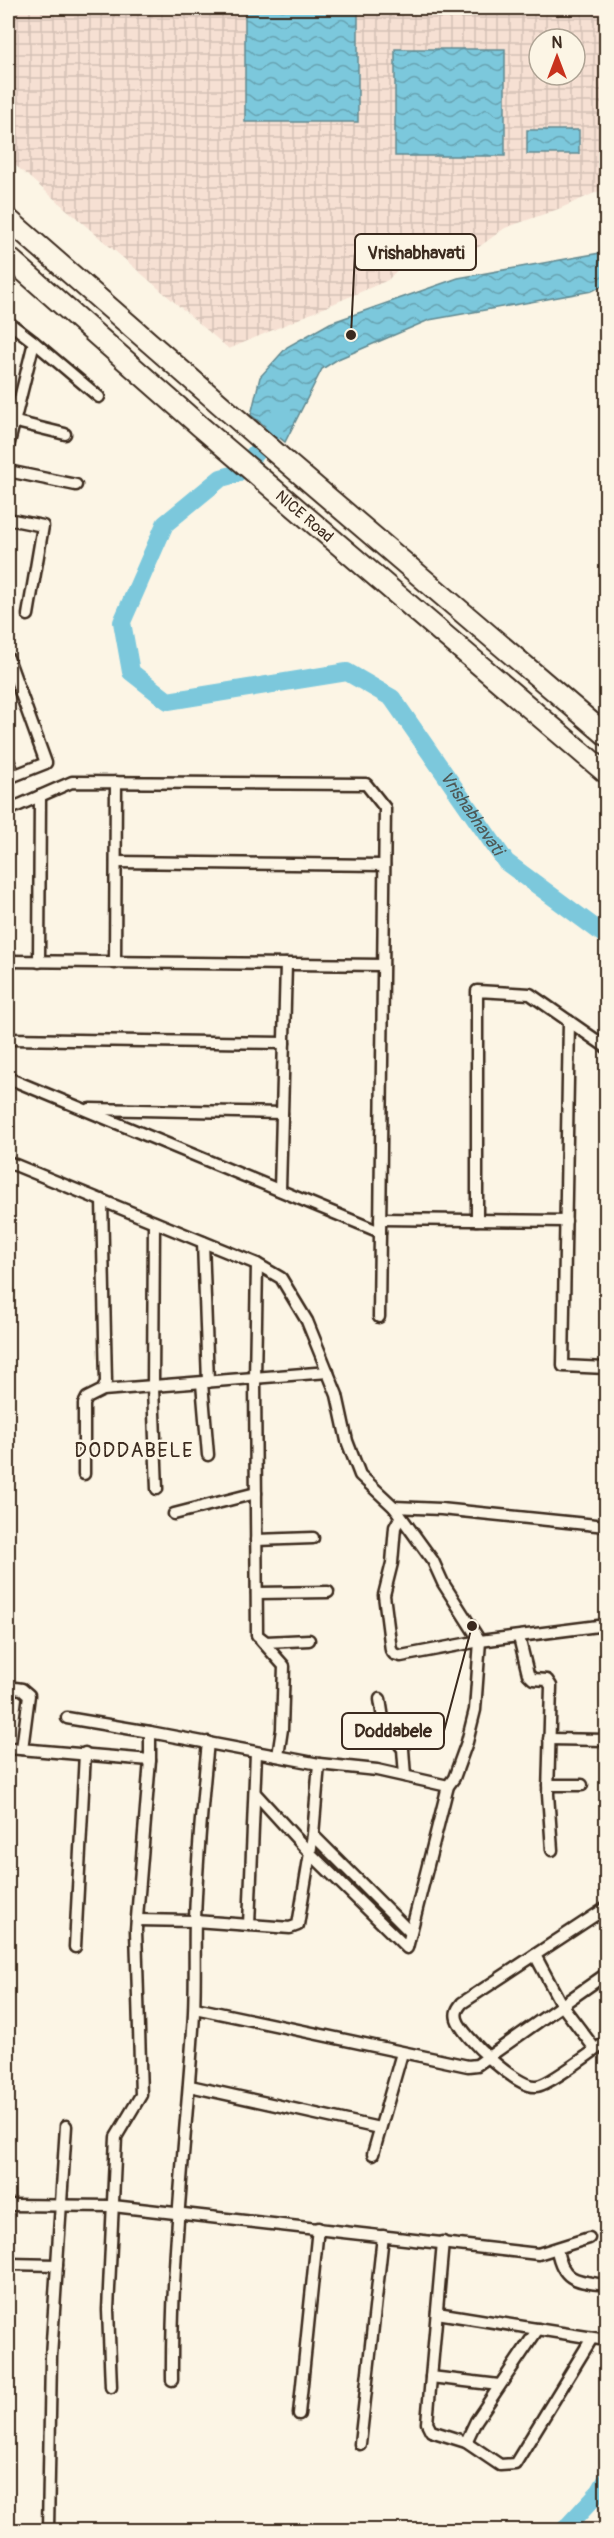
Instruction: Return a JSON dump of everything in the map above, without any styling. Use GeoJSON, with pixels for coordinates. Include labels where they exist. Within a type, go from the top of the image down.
{"type":"FeatureCollection","features":[{"type":"Feature","properties":{"kind":"highway","name":"NICE Road"},"geometry":{"type":"LineString","coordinates":[[8,219],[230,414],[606,735]]}},
{"type":"Feature","properties":{"kind":"highway","name":"NICE Road"},"geometry":{"type":"LineString","coordinates":[[8,257],[201,427],[606,773]]}},
{"type":"Feature","properties":{"kind":"street"},"geometry":{"type":"LineString","coordinates":[[8,322],[99,397]]}},
{"type":"Feature","properties":{"kind":"street"},"geometry":{"type":"LineString","coordinates":[[8,447],[10,421],[34,342]]}},
{"type":"Feature","properties":{"kind":"street"},"geometry":{"type":"LineString","coordinates":[[10,421],[65,434]]}},
{"type":"Feature","properties":{"kind":"street"},"geometry":{"type":"LineString","coordinates":[[8,471],[76,485]]}},
{"type":"Feature","properties":{"kind":"street"},"geometry":{"type":"LineString","coordinates":[[8,519],[43,526],[28,615]]}},
{"type":"Feature","properties":{"kind":"street"},"geometry":{"type":"LineString","coordinates":[[8,658],[46,763],[11,777],[8,760]]}},
{"type":"Feature","properties":{"kind":"street"},"geometry":{"type":"LineString","coordinates":[[8,810],[72,782],[366,784],[385,808],[379,1317]]}},
{"type":"Feature","properties":{"kind":"street"},"geometry":{"type":"LineString","coordinates":[[115,963],[116,782]]}},
{"type":"Feature","properties":{"kind":"street"},"geometry":{"type":"LineString","coordinates":[[39,962],[40,796]]}},
{"type":"Feature","properties":{"kind":"street"},"geometry":{"type":"LineString","coordinates":[[116,862],[384,865]]}},
{"type":"Feature","properties":{"kind":"street"},"geometry":{"type":"LineString","coordinates":[[8,961],[383,965]]}},
{"type":"Feature","properties":{"kind":"street"},"geometry":{"type":"LineString","coordinates":[[280,1191],[286,964]]}},
{"type":"Feature","properties":{"kind":"street"},"geometry":{"type":"LineString","coordinates":[[477,1220],[477,990],[530,994],[606,1047]]}},
{"type":"Feature","properties":{"kind":"street"},"geometry":{"type":"LineString","coordinates":[[569,1021],[563,1366],[606,1368]]}},
{"type":"Feature","properties":{"kind":"street"},"geometry":{"type":"LineString","coordinates":[[8,1039],[284,1043]]}},
{"type":"Feature","properties":{"kind":"street"},"geometry":{"type":"LineString","coordinates":[[8,1078],[380,1232]]}},
{"type":"Feature","properties":{"kind":"street"},"geometry":{"type":"LineString","coordinates":[[84,1109],[282,1113]]}},
{"type":"Feature","properties":{"kind":"street"},"geometry":{"type":"LineString","coordinates":[[8,1162],[257,1264],[281,1278],[306,1321],[337,1395],[348,1440],[360,1475],[394,1507],[433,1561],[443,1583],[480,1641],[475,1710],[467,1742],[454,1778],[448,1786],[407,1948],[310,1853],[255,1793]]}},
{"type":"Feature","properties":{"kind":"street"},"geometry":{"type":"LineString","coordinates":[[102,1200],[106,1382],[103,1390]]}},
{"type":"Feature","properties":{"kind":"street"},"geometry":{"type":"LineString","coordinates":[[380,1219],[566,1221]]}},
{"type":"Feature","properties":{"kind":"street"},"geometry":{"type":"LineString","coordinates":[[154,1222],[153,1388],[157,1489]]}},
{"type":"Feature","properties":{"kind":"street"},"geometry":{"type":"LineString","coordinates":[[203,1242],[208,1455]]}},
{"type":"Feature","properties":{"kind":"street"},"geometry":{"type":"LineString","coordinates":[[257,1264],[255,1379],[257,1635],[284,1666],[282,1729],[278,1756]]}},
{"type":"Feature","properties":{"kind":"street"},"geometry":{"type":"LineString","coordinates":[[84,1474],[85,1402],[103,1390],[153,1388],[327,1372]]}},
{"type":"Feature","properties":{"kind":"street"},"geometry":{"type":"LineString","coordinates":[[174,1514],[256,1493]]}},
{"type":"Feature","properties":{"kind":"street"},"geometry":{"type":"LineString","coordinates":[[394,1507],[441,1509],[606,1526]]}},
{"type":"Feature","properties":{"kind":"street"},"geometry":{"type":"LineString","coordinates":[[400,1518],[395,1527],[392,1563],[384,1595],[391,1650],[394,1654],[402,1656],[480,1641],[606,1625]]}},
{"type":"Feature","properties":{"kind":"street"},"geometry":{"type":"LineString","coordinates":[[256,1540],[313,1538]]}},
{"type":"Feature","properties":{"kind":"street"},"geometry":{"type":"LineString","coordinates":[[257,1593],[328,1592]]}},
{"type":"Feature","properties":{"kind":"street"},"geometry":{"type":"LineString","coordinates":[[519,1637],[528,1674],[533,1679],[547,1680],[551,1686],[548,1785],[552,1850]]}},
{"type":"Feature","properties":{"kind":"street"},"geometry":{"type":"LineString","coordinates":[[260,1639],[266,1642],[309,1640]]}},
{"type":"Feature","properties":{"kind":"street"},"geometry":{"type":"LineString","coordinates":[[8,1687],[22,1689],[29,1695],[22,1749]]}},
{"type":"Feature","properties":{"kind":"street"},"geometry":{"type":"LineString","coordinates":[[381,1699],[384,1725],[403,1749],[405,1776]]}},
{"type":"Feature","properties":{"kind":"street"},"geometry":{"type":"LineString","coordinates":[[67,1719],[319,1764],[377,1770],[448,1786]]}},
{"type":"Feature","properties":{"kind":"street"},"geometry":{"type":"LineString","coordinates":[[111,2387],[108,2310],[116,2138],[141,2095],[137,1920],[150,1760],[150,1732]]}},
{"type":"Feature","properties":{"kind":"street"},"geometry":{"type":"LineString","coordinates":[[549,1739],[606,1740]]}},
{"type":"Feature","properties":{"kind":"street"},"geometry":{"type":"LineString","coordinates":[[172,2380],[171,2323],[177,2214],[190,2086],[195,2008],[195,1921],[199,1832],[208,1743]]}},
{"type":"Feature","properties":{"kind":"street"},"geometry":{"type":"LineString","coordinates":[[8,1748],[150,1760]]}},
{"type":"Feature","properties":{"kind":"street"},"geometry":{"type":"LineString","coordinates":[[75,1947],[85,1753]]}},
{"type":"Feature","properties":{"kind":"street"},"geometry":{"type":"LineString","coordinates":[[249,1925],[256,1753]]}},
{"type":"Feature","properties":{"kind":"street"},"geometry":{"type":"LineString","coordinates":[[137,1920],[195,1921],[290,1928],[298,1925],[313,1835],[319,1764]]}},
{"type":"Feature","properties":{"kind":"street"},"geometry":{"type":"LineString","coordinates":[[548,1785],[582,1785]]}},
{"type":"Feature","properties":{"kind":"street"},"geometry":{"type":"LineString","coordinates":[[313,1835],[411,1933]]}},
{"type":"Feature","properties":{"kind":"street"},"geometry":{"type":"LineString","coordinates":[[606,1908],[462,2003],[457,2010],[457,2022],[488,2057],[525,2085],[537,2086],[606,2042]]}},
{"type":"Feature","properties":{"kind":"street"},"geometry":{"type":"LineString","coordinates":[[535,1955],[561,2004],[596,2049]]}},
{"type":"Feature","properties":{"kind":"street"},"geometry":{"type":"LineString","coordinates":[[195,2008],[468,2066],[477,2065],[606,1974]]}},
{"type":"Feature","properties":{"kind":"street"},"geometry":{"type":"LineString","coordinates":[[373,2154],[402,2053]]}},
{"type":"Feature","properties":{"kind":"street"},"geometry":{"type":"LineString","coordinates":[[190,2086],[379,2128]]}},
{"type":"Feature","properties":{"kind":"street"},"geometry":{"type":"LineString","coordinates":[[48,2530],[51,2357],[66,2126]]}},
{"type":"Feature","properties":{"kind":"street"},"geometry":{"type":"LineString","coordinates":[[8,2205],[113,2206],[538,2254],[557,2250],[589,2238]]}},
{"type":"Feature","properties":{"kind":"street"},"geometry":{"type":"LineString","coordinates":[[298,2414],[318,2228]]}},
{"type":"Feature","properties":{"kind":"street"},"geometry":{"type":"LineString","coordinates":[[360,2444],[383,2236]]}},
{"type":"Feature","properties":{"kind":"street"},"geometry":{"type":"LineString","coordinates":[[443,2242],[431,2377],[428,2428],[431,2432],[466,2442],[500,2465],[515,2464],[592,2338]]}},
{"type":"Feature","properties":{"kind":"street"},"geometry":{"type":"LineString","coordinates":[[557,2250],[560,2265],[568,2276],[579,2282],[606,2284]]}},
{"type":"Feature","properties":{"kind":"street"},"geometry":{"type":"LineString","coordinates":[[8,2264],[57,2265]]}},
{"type":"Feature","properties":{"kind":"street"},"geometry":{"type":"LineString","coordinates":[[437,2313],[606,2340]]}},
{"type":"Feature","properties":{"kind":"street"},"geometry":{"type":"LineString","coordinates":[[466,2442],[476,2421],[538,2329]]}},
{"type":"Feature","properties":{"kind":"street"},"geometry":{"type":"LineString","coordinates":[[431,2377],[499,2385]]}},
{"type":"Feature","properties":{"kind":"shaded area"},"geometry":{"type":"Polygon","coordinates":[[[8,8],[606,8],[606,188],[561,208],[505,228],[472,252],[408,258],[388,280],[229,349],[8,159],[8,8]]]}},
{"type":"Feature","properties":{"kind":"water"},"geometry":{"type":"Polygon","coordinates":[[[245,8],[358,8],[358,122],[245,122],[245,8]]]}},
{"type":"Feature","properties":{"kind":"water"},"geometry":{"type":"Polygon","coordinates":[[[395,49],[505,49],[505,156],[395,156],[395,49]]]}},
{"type":"Feature","properties":{"kind":"water"},"geometry":{"type":"Polygon","coordinates":[[[527,130],[579,130],[579,154],[527,154],[527,130]]]}},
{"type":"Feature","properties":{"kind":"water"},"geometry":{"type":"Polygon","coordinates":[[[606,252],[606,284],[592,291],[429,320],[338,359],[322,369],[285,442],[251,415],[260,377],[287,347],[330,323],[458,278],[606,252]]]}},
{"type":"Feature","properties":{"kind":"waterway","name":"Vrishabhavati"},"geometry":{"type":"LineString","coordinates":[[282,410],[271,436],[236,474],[221,478],[165,524],[122,622],[131,672],[168,701],[347,672],[392,698],[506,862],[606,936]]}},
{"type":"Feature","properties":{"kind":"waterway","name":"Vrishabhavati"},"geometry":{"type":"LineString","coordinates":[[564,2530],[600,2491],[606,2481]]}},
{"type":"Feature","properties":{"kind":"place","name":"Vrishabhavati"},"geometry":{"type":"Point","coordinates":[351,335]}},
{"type":"Feature","properties":{"kind":"place","name":"Doddabele"},"geometry":{"type":"Point","coordinates":[472,1626]}},
{"type":"Feature","properties":{"kind":"district","name":"DODDABELE"},"geometry":{"type":"Point","coordinates":[134,1450]}}]}
